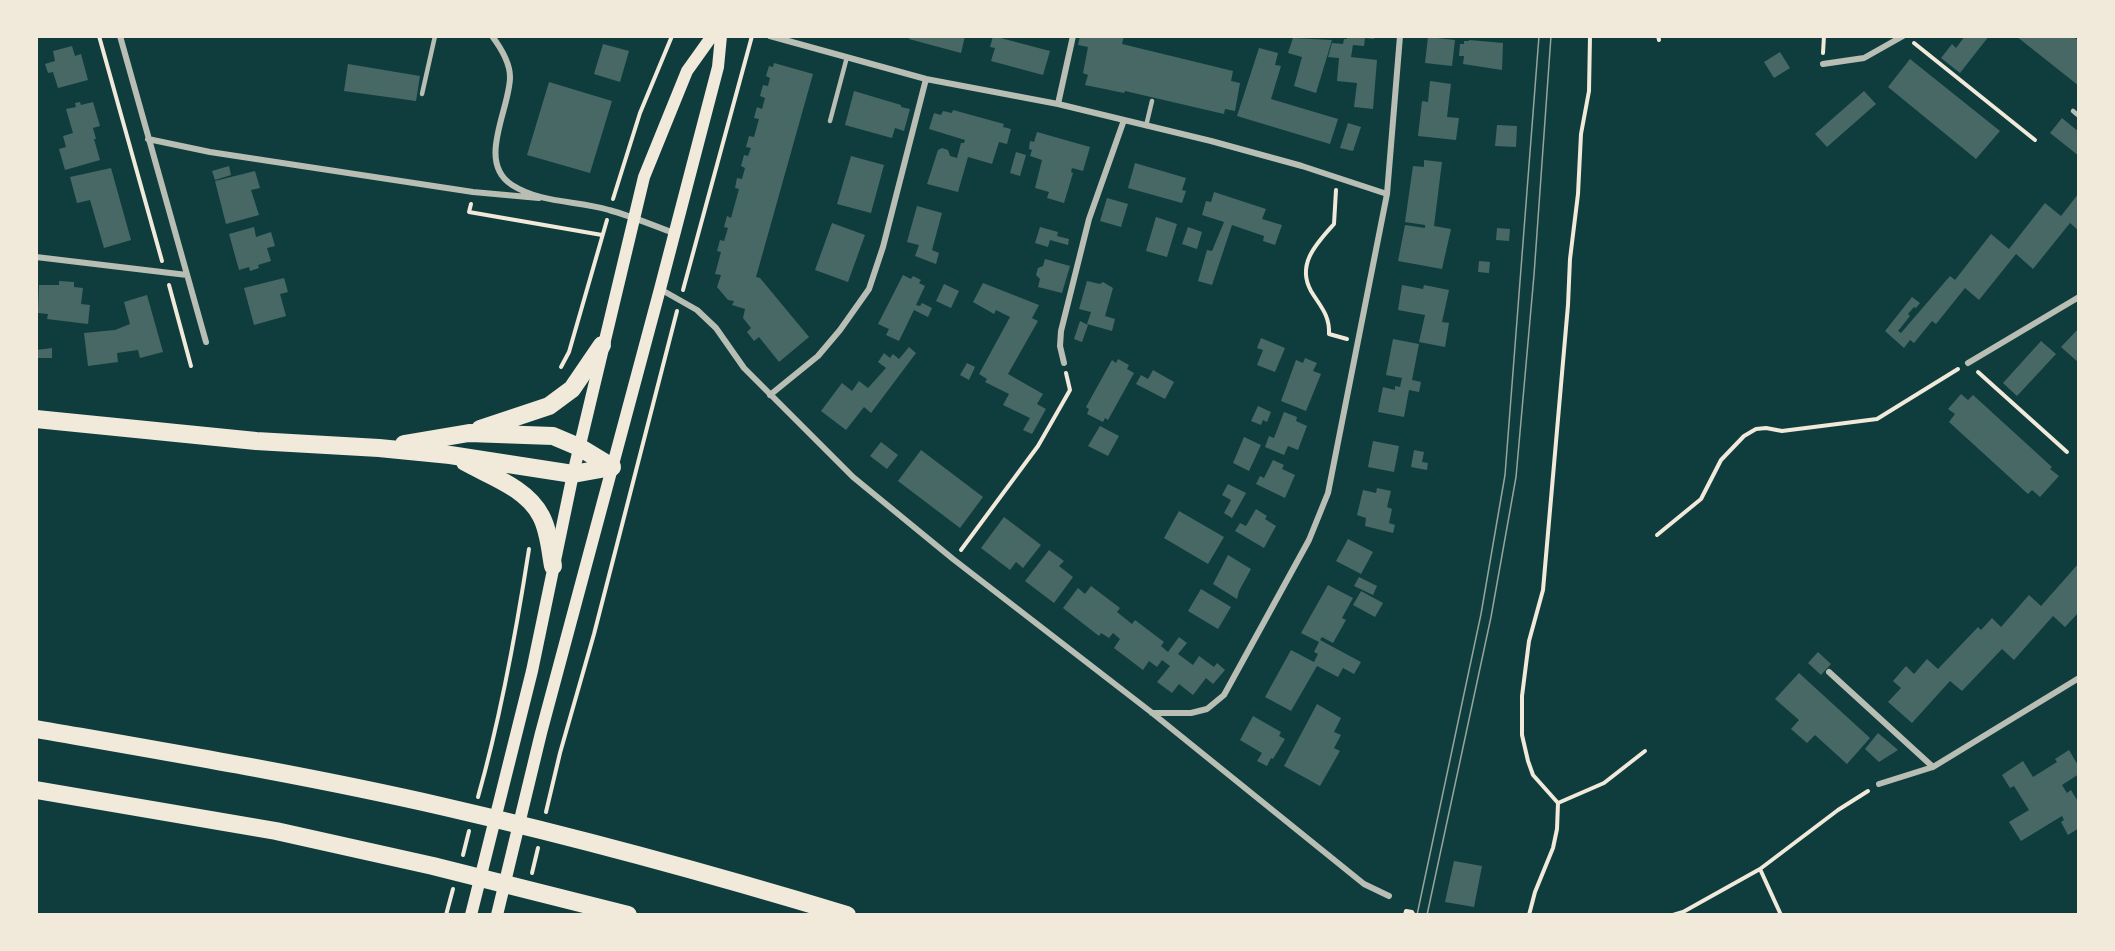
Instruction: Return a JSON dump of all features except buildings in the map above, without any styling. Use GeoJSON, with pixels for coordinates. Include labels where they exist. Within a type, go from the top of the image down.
{"type":"FeatureCollection","features":[{"type":"Feature","properties":{"kind":"highway"},"geometry":{"type":"LineString","coordinates":[[379,448],[470,433],[549,406],[572,389],[602,345]]}},
{"type":"Feature","properties":{"kind":"highway"},"geometry":{"type":"LineString","coordinates":[[36,419],[256,441],[379,448],[450,455],[573,474],[612,467]]}},
{"type":"Feature","properties":{"kind":"highway"},"geometry":{"type":"LineString","coordinates":[[470,433],[553,436],[579,447],[612,467]]}},
{"type":"Feature","properties":{"kind":"highway"},"geometry":{"type":"LineString","coordinates":[[450,455],[510,485],[530,500],[541,516],[553,566]]}},
{"type":"Feature","properties":{"kind":"highway"},"geometry":{"type":"LineString","coordinates":[[36,729],[260,768],[446,807],[762,889],[847,915]]}},
{"type":"Feature","properties":{"kind":"highway"},"geometry":{"type":"LineString","coordinates":[[36,790],[276,831],[556,895],[628,915]]}},
{"type":"Feature","properties":{"kind":"main road"},"geometry":{"type":"LineString","coordinates":[[471,915],[532,671],[602,345],[644,177],[687,71],[712,36]]}},
{"type":"Feature","properties":{"kind":"main road"},"geometry":{"type":"LineString","coordinates":[[497,915],[541,734],[718,67],[721,36]]}},
{"type":"Feature","properties":{"kind":"street"},"geometry":{"type":"LineString","coordinates":[[120,36],[206,342]]}},
{"type":"Feature","properties":{"kind":"street"},"geometry":{"type":"LineString","coordinates":[[492,36],[505,56],[510,79],[496,139],[495,155],[498,166],[507,181],[539,198]]}},
{"type":"Feature","properties":{"kind":"street"},"geometry":{"type":"LineString","coordinates":[[770,36],[926,79],[1058,104],[1211,141],[1387,194]]}},
{"type":"Feature","properties":{"kind":"street"},"geometry":{"type":"LineString","coordinates":[[1058,104],[1073,36]]}},
{"type":"Feature","properties":{"kind":"street"},"geometry":{"type":"LineString","coordinates":[[1151,712],[1191,713],[1207,709],[1224,695],[1309,540],[1328,493],[1387,194],[1401,36]]}},
{"type":"Feature","properties":{"kind":"street"},"geometry":{"type":"LineString","coordinates":[[1823,64],[1864,58],[1903,36]]}},
{"type":"Feature","properties":{"kind":"street"},"geometry":{"type":"LineString","coordinates":[[770,395],[818,356],[869,289],[883,247],[926,79]]}},
{"type":"Feature","properties":{"kind":"street"},"geometry":{"type":"LineString","coordinates":[[1064,363],[1060,346],[1061,331],[1089,219],[1124,120]]}},
{"type":"Feature","properties":{"kind":"street"},"geometry":{"type":"LineString","coordinates":[[148,139],[210,152],[610,210],[674,233]]}},
{"type":"Feature","properties":{"kind":"street"},"geometry":{"type":"LineString","coordinates":[[36,256],[187,275]]}},
{"type":"Feature","properties":{"kind":"street"},"geometry":{"type":"LineString","coordinates":[[660,289],[697,310],[716,328],[744,368],[853,477],[953,559],[1151,712],[1364,884],[1389,896]]}},
{"type":"Feature","properties":{"kind":"street"},"geometry":{"type":"LineString","coordinates":[[1968,363],[2079,297]]}},
{"type":"Feature","properties":{"kind":"street"},"geometry":{"type":"LineString","coordinates":[[1829,672],[1933,767]]}},
{"type":"Feature","properties":{"kind":"street"},"geometry":{"type":"LineString","coordinates":[[1879,784],[1933,767],[2079,678]]}},
{"type":"Feature","properties":{"kind":"lane"},"geometry":{"type":"LineString","coordinates":[[422,94],[435,36]]}},
{"type":"Feature","properties":{"kind":"lane"},"geometry":{"type":"LineString","coordinates":[[830,121],[847,57]]}},
{"type":"Feature","properties":{"kind":"lane"},"geometry":{"type":"LineString","coordinates":[[1146,126],[1152,101]]}},
{"type":"Feature","properties":{"kind":"lane"},"geometry":{"type":"LineString","coordinates":[[2073,111],[2079,116]]}},
{"type":"Feature","properties":{"kind":"path"},"geometry":{"type":"LineString","coordinates":[[99,36],[191,366]]}},
{"type":"Feature","properties":{"kind":"path"},"geometry":{"type":"LineString","coordinates":[[610,210],[640,113],[672,36]]}},
{"type":"Feature","properties":{"kind":"path"},"geometry":{"type":"LineString","coordinates":[[544,823],[560,753],[594,634],[679,301],[752,36]]}},
{"type":"Feature","properties":{"kind":"path"},"geometry":{"type":"LineString","coordinates":[[1529,915],[1535,892],[1553,848],[1557,829],[1558,803],[1533,775],[1528,761],[1522,735],[1522,696],[1529,641],[1543,590],[1570,259],[1578,194],[1581,134],[1589,92],[1590,36]]}},
{"type":"Feature","properties":{"kind":"path"},"geometry":{"type":"LineString","coordinates":[[1914,44],[2035,140]]}},
{"type":"Feature","properties":{"kind":"path"},"geometry":{"type":"LineString","coordinates":[[622,170],[644,177]]}},
{"type":"Feature","properties":{"kind":"path"},"geometry":{"type":"LineString","coordinates":[[1336,177],[1337,208],[1334,224],[1310,252],[1306,268],[1307,278],[1310,289],[1327,317],[1329,334],[1340,336],[1357,346]]}},
{"type":"Feature","properties":{"kind":"path"},"geometry":{"type":"LineString","coordinates":[[684,192],[708,200]]}},
{"type":"Feature","properties":{"kind":"path"},"geometry":{"type":"LineString","coordinates":[[953,559],[1038,446],[1070,390],[1064,363]]}},
{"type":"Feature","properties":{"kind":"path"},"geometry":{"type":"LineString","coordinates":[[1657,535],[1701,499],[1721,460],[1744,436],[1756,429],[1782,431],[1877,419],[1968,363],[2067,452]]}},
{"type":"Feature","properties":{"kind":"path"},"geometry":{"type":"LineString","coordinates":[[477,804],[492,749],[520,608],[529,549],[527,539]]}},
{"type":"Feature","properties":{"kind":"path"},"geometry":{"type":"LineString","coordinates":[[1558,803],[1604,783],[1646,751]]}},
{"type":"Feature","properties":{"kind":"path"},"geometry":{"type":"LineString","coordinates":[[1673,915],[1683,912],[1760,869],[1838,810],[1879,784]]}},
{"type":"Feature","properties":{"kind":"path"},"geometry":{"type":"LineString","coordinates":[[461,860],[470,826]]}},
{"type":"Feature","properties":{"kind":"path"},"geometry":{"type":"LineString","coordinates":[[531,880],[539,846]]}},
{"type":"Feature","properties":{"kind":"path"},"geometry":{"type":"LineString","coordinates":[[1760,869],[1781,915]]}},
{"type":"Feature","properties":{"kind":"path"},"geometry":{"type":"LineString","coordinates":[[446,915],[455,882]]}},
{"type":"Feature","properties":{"kind":"path"},"geometry":{"type":"LineString","coordinates":[[1405,915],[1406,910],[1414,915]]}},
{"type":"Feature","properties":{"kind":"tram line"},"geometry":{"type":"LineString","coordinates":[[1417,915],[1481,614],[1505,475],[1539,36]]}},
{"type":"Feature","properties":{"kind":"tram line"},"geometry":{"type":"LineString","coordinates":[[1427,915],[1491,617],[1516,477],[1534,275],[1551,36]]}}]}
